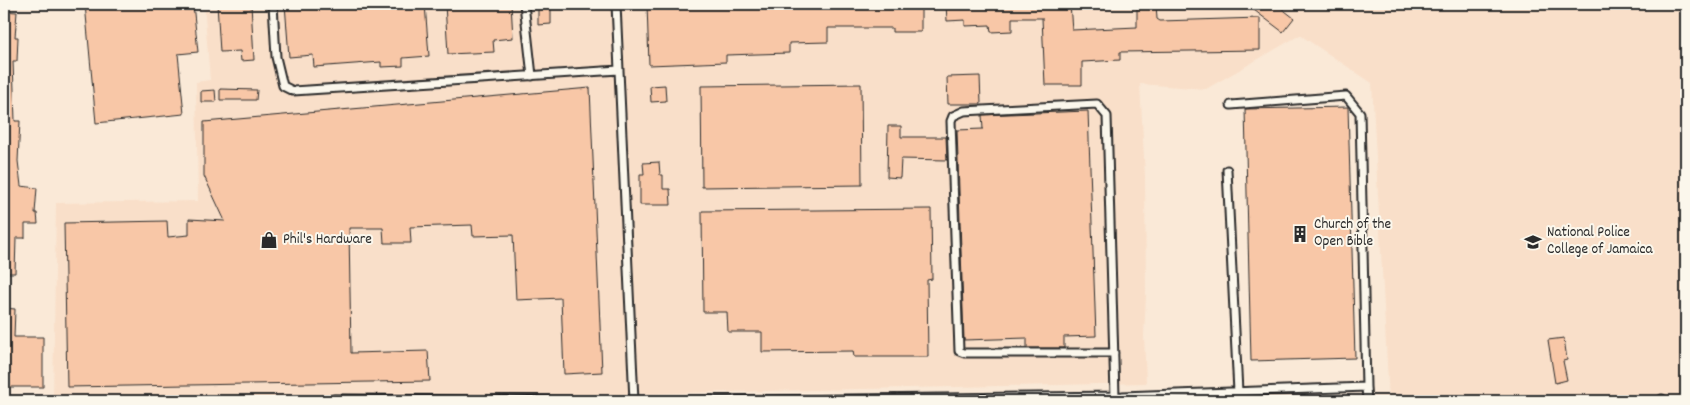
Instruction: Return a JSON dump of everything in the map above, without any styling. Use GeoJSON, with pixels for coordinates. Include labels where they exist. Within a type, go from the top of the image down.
{"type":"FeatureCollection","features":[{"type":"Feature","properties":{"kind":"lane"},"geometry":{"type":"LineString","coordinates":[[273,4],[279,74],[283,86],[292,91],[618,70]]}},
{"type":"Feature","properties":{"kind":"lane"},"geometry":{"type":"LineString","coordinates":[[524,4],[532,76]]}},
{"type":"Feature","properties":{"kind":"lane"},"geometry":{"type":"LineString","coordinates":[[616,4],[634,401]]}},
{"type":"Feature","properties":{"kind":"lane"},"geometry":{"type":"LineString","coordinates":[[1231,104],[1346,96],[1360,113],[1367,401]]}},
{"type":"Feature","properties":{"kind":"lane"},"geometry":{"type":"LineString","coordinates":[[1114,353],[964,353],[959,351],[952,121],[954,116],[964,111],[1096,104],[1102,108],[1106,116],[1114,353],[1120,398]]}},
{"type":"Feature","properties":{"kind":"lane"},"geometry":{"type":"LineString","coordinates":[[1227,170],[1238,392]]}},
{"type":"Feature","properties":{"kind":"lane"},"geometry":{"type":"LineString","coordinates":[[684,401],[1120,398],[1366,386]]}},
{"type":"Feature","properties":{"kind":"lane"},"geometry":{"type":"LineString","coordinates":[[325,401],[335,399],[587,401]]}},
{"type":"Feature","properties":{"kind":"shaded area"},"geometry":{"type":"Polygon","coordinates":[[[204,4],[1686,4],[1686,401],[1389,401],[1372,83],[1300,35],[1206,89],[1140,84],[1145,176],[1146,294],[1144,335],[1146,383],[633,394],[425,401],[53,401],[56,203],[198,201],[196,82],[210,80],[204,4]]]}},
{"type":"Feature","properties":{"kind":"building"},"geometry":{"type":"Polygon","coordinates":[[[85,4],[193,4],[198,52],[178,54],[184,114],[96,123],[85,4]]]}},
{"type":"Feature","properties":{"kind":"building"},"geometry":{"type":"Polygon","coordinates":[[[217,4],[251,4],[254,60],[241,61],[240,51],[220,52],[217,4]]]}},
{"type":"Feature","properties":{"kind":"building"},"geometry":{"type":"Polygon","coordinates":[[[285,4],[425,4],[429,56],[403,58],[403,66],[381,67],[381,62],[314,67],[313,55],[289,57],[285,4]]]}},
{"type":"Feature","properties":{"kind":"building"},"geometry":{"type":"Polygon","coordinates":[[[445,4],[511,4],[513,38],[493,40],[494,52],[448,54],[445,4]]]}},
{"type":"Feature","properties":{"kind":"building"},"geometry":{"type":"Polygon","coordinates":[[[538,4],[551,4],[551,24],[538,25],[538,4]]]}},
{"type":"Feature","properties":{"kind":"building"},"geometry":{"type":"Polygon","coordinates":[[[647,4],[921,4],[921,32],[892,32],[892,28],[828,28],[828,42],[789,43],[789,53],[726,55],[726,62],[649,65],[647,4]]]}},
{"type":"Feature","properties":{"kind":"building"},"geometry":{"type":"Polygon","coordinates":[[[946,4],[1070,4],[1072,30],[1137,27],[1137,4],[1156,4],[1157,19],[1160,21],[1260,18],[1260,50],[1120,52],[1120,60],[1082,62],[1082,85],[1045,85],[1042,18],[1012,18],[1012,31],[991,32],[990,25],[965,26],[965,20],[947,21],[946,4]]]}},
{"type":"Feature","properties":{"kind":"building"},"geometry":{"type":"Polygon","coordinates":[[[1246,4],[1276,4],[1294,18],[1283,32],[1246,4]]]}},
{"type":"Feature","properties":{"kind":"building"},"geometry":{"type":"Polygon","coordinates":[[[4,11],[17,12],[15,37],[18,37],[17,61],[13,61],[15,121],[20,121],[18,161],[21,186],[37,188],[35,213],[37,213],[38,224],[25,224],[25,238],[16,238],[15,273],[4,273],[4,11]]]}},
{"type":"Feature","properties":{"kind":"building"},"geometry":{"type":"Polygon","coordinates":[[[980,76],[981,104],[948,104],[947,77],[980,76]]]}},
{"type":"Feature","properties":{"kind":"building"},"geometry":{"type":"Polygon","coordinates":[[[861,84],[862,185],[702,187],[701,86],[861,84]]]}},
{"type":"Feature","properties":{"kind":"building"},"geometry":{"type":"Polygon","coordinates":[[[665,85],[666,101],[651,102],[650,86],[665,85]]]}},
{"type":"Feature","properties":{"kind":"building","name":"Phil's Hardware"},"geometry":{"type":"Polygon","coordinates":[[[590,88],[602,372],[564,374],[561,298],[516,300],[513,235],[473,236],[472,225],[410,227],[411,243],[384,243],[383,228],[349,228],[351,353],[428,351],[430,381],[67,387],[64,223],[167,221],[168,237],[189,235],[189,219],[225,221],[204,176],[204,122],[590,88]]]}},
{"type":"Feature","properties":{"kind":"building"},"geometry":{"type":"Polygon","coordinates":[[[220,89],[257,90],[256,100],[220,100],[220,89]]]}},
{"type":"Feature","properties":{"kind":"building"},"geometry":{"type":"Polygon","coordinates":[[[215,90],[216,102],[201,102],[201,91],[215,90]]]}},
{"type":"Feature","properties":{"kind":"building","name":"Church of the Open Bible"},"geometry":{"type":"Polygon","coordinates":[[[1348,107],[1355,358],[1251,361],[1245,109],[1348,107]]]}},
{"type":"Feature","properties":{"kind":"building"},"geometry":{"type":"Polygon","coordinates":[[[1088,111],[1096,336],[1064,337],[1064,348],[1027,348],[1027,338],[964,340],[957,130],[983,129],[982,115],[1088,111]]]}},
{"type":"Feature","properties":{"kind":"building"},"geometry":{"type":"Polygon","coordinates":[[[888,126],[901,126],[901,137],[946,137],[947,160],[901,159],[900,178],[887,177],[888,126]]]}},
{"type":"Feature","properties":{"kind":"building"},"geometry":{"type":"Polygon","coordinates":[[[659,162],[660,175],[663,175],[663,189],[670,189],[671,205],[640,205],[640,174],[644,174],[643,163],[659,162]]]}},
{"type":"Feature","properties":{"kind":"building"},"geometry":{"type":"Polygon","coordinates":[[[931,209],[932,279],[927,280],[928,357],[854,357],[853,351],[762,352],[762,332],[728,332],[727,312],[703,312],[702,211],[931,209]]]}},
{"type":"Feature","properties":{"kind":"building"},"geometry":{"type":"Polygon","coordinates":[[[4,308],[15,309],[14,337],[43,337],[43,387],[4,387],[4,308]]]}},
{"type":"Feature","properties":{"kind":"building"},"geometry":{"type":"Polygon","coordinates":[[[1564,338],[1567,360],[1563,361],[1567,380],[1555,383],[1548,340],[1564,338]]]}},
{"type":"Feature","properties":{"kind":"place","name":"Church of the Open Bible"},"geometry":{"type":"Point","coordinates":[1300,234]}},
{"type":"Feature","properties":{"kind":"place","name":"Phil's Hardware"},"geometry":{"type":"Point","coordinates":[269,240]}},
{"type":"Feature","properties":{"kind":"place","name":"National Police College of Jamaica"},"geometry":{"type":"Point","coordinates":[1533,242]}}]}
